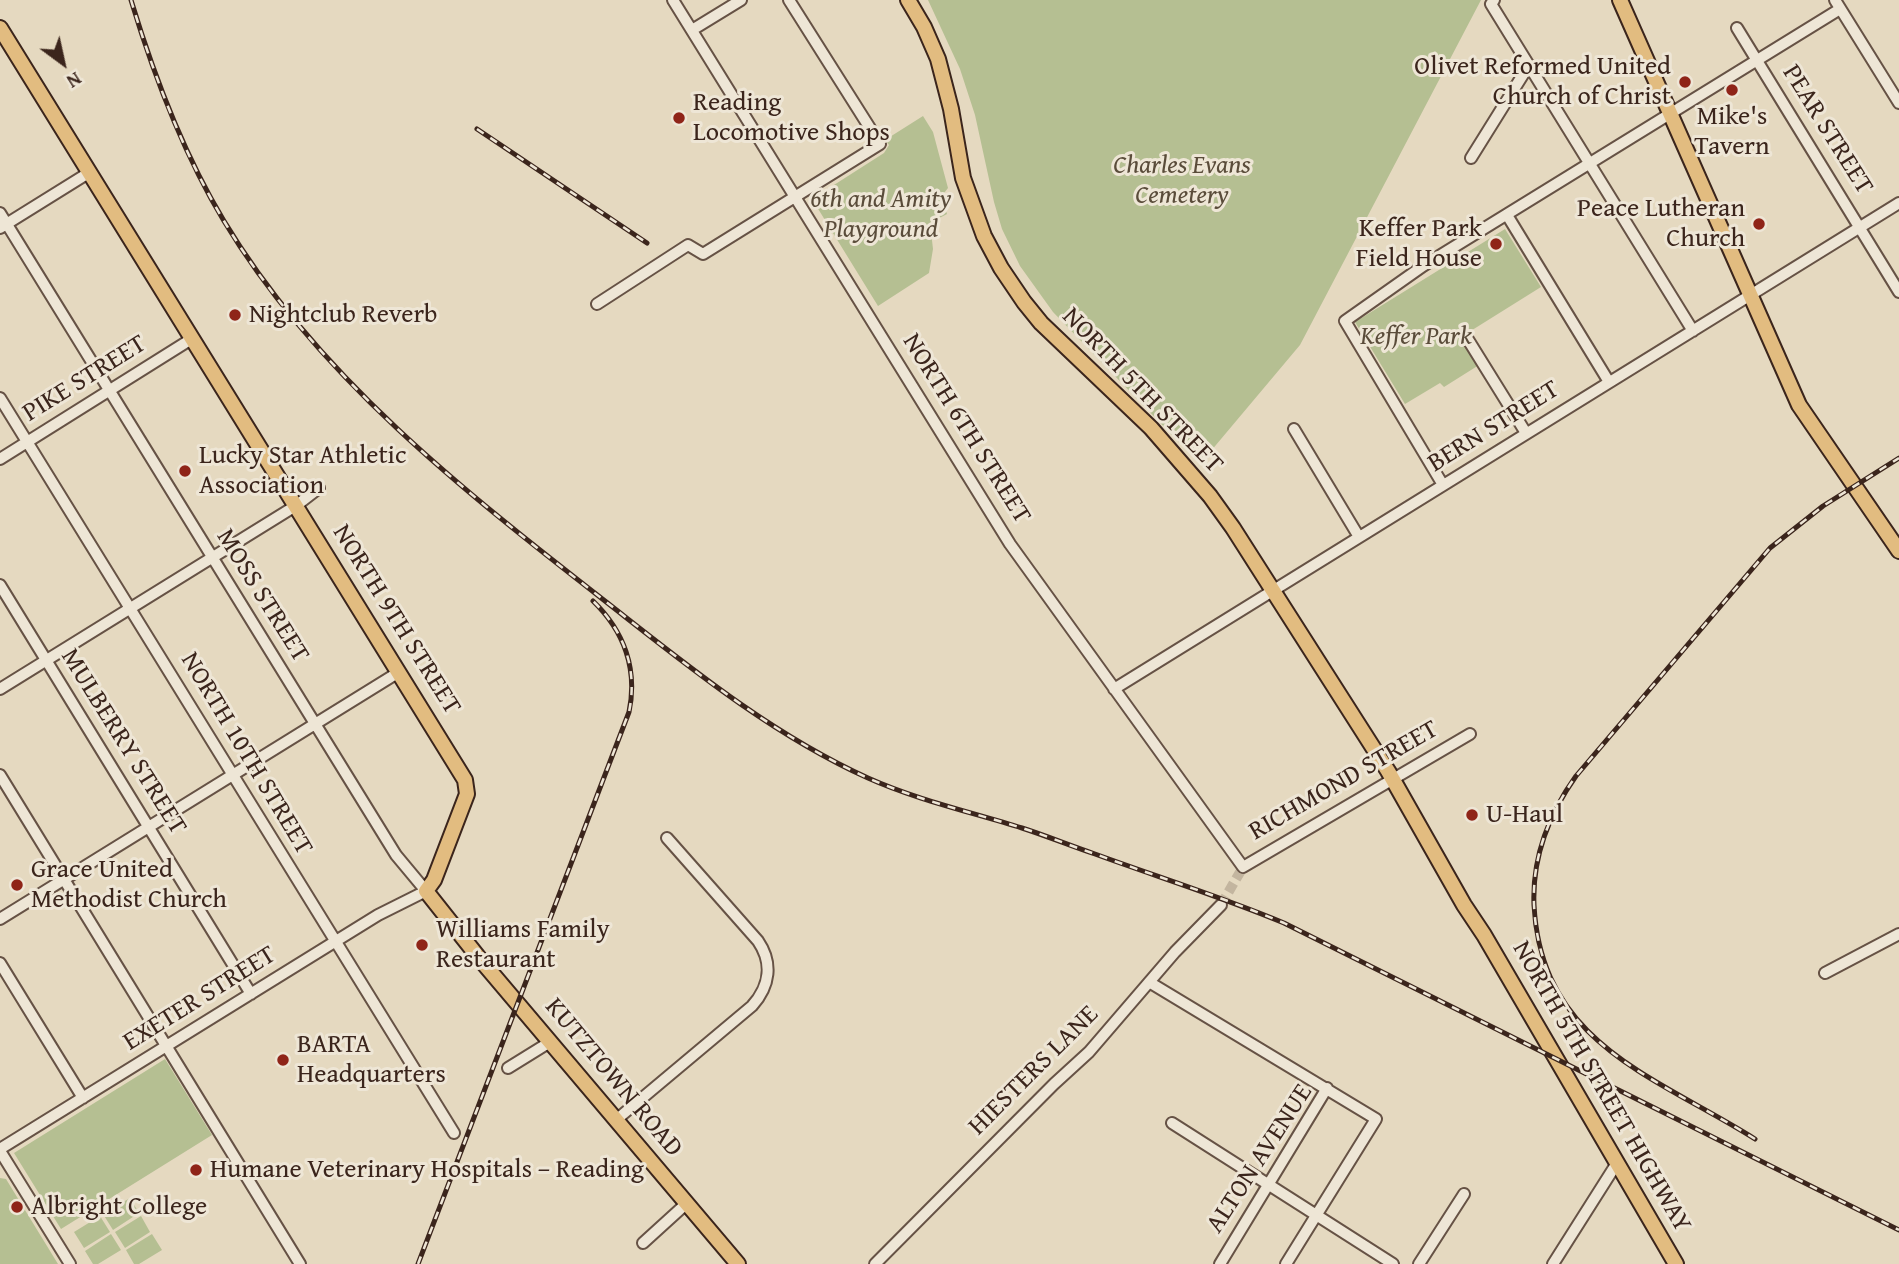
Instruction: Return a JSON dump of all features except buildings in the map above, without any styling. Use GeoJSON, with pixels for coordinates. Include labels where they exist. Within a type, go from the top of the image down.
{"type":"FeatureCollection","features":[{"type":"Feature","properties":{"kind":"main road","name":"NORTH 5TH STREET"},"geometry":{"type":"LineString","coordinates":[[908,0],[938,59],[967,188],[984,236],[1001,268],[1041,323],[1121,398],[1177,457],[1233,528],[1392,778],[1484,935]]}},
{"type":"Feature","properties":{"kind":"main road"},"geometry":{"type":"LineString","coordinates":[[1620,0],[1807,419],[1899,551]]}},
{"type":"Feature","properties":{"kind":"main road","name":"NORTH 9TH STREET"},"geometry":{"type":"LineString","coordinates":[[0,28],[297,505],[467,786],[467,794],[438,869],[426,891]]}},
{"type":"Feature","properties":{"kind":"main road","name":"KUTZTOWN ROAD"},"geometry":{"type":"LineString","coordinates":[[426,891],[738,1264]]}},
{"type":"Feature","properties":{"kind":"main road","name":"NORTH 5TH STREET HIGHWAY"},"geometry":{"type":"LineString","coordinates":[[1484,935],[1676,1264]]}},
{"type":"Feature","properties":{"kind":"street","name":"NORTH 6TH STREET"},"geometry":{"type":"LineString","coordinates":[[673,0],[1010,544],[1243,867]]}},
{"type":"Feature","properties":{"kind":"street"},"geometry":{"type":"LineString","coordinates":[[692,30],[740,0]]}},
{"type":"Feature","properties":{"kind":"street"},"geometry":{"type":"LineString","coordinates":[[597,304],[688,245],[703,254],[880,144],[789,0]]}},
{"type":"Feature","properties":{"kind":"street"},"geometry":{"type":"LineString","coordinates":[[1493,2],[1693,331]]}},
{"type":"Feature","properties":{"kind":"street"},"geometry":{"type":"LineString","coordinates":[[1443,485],[1345,321],[1423,266],[1757,60],[1838,4],[1899,103]]}},
{"type":"Feature","properties":{"kind":"street","name":"PEAR STREET"},"geometry":{"type":"LineString","coordinates":[[1737,28],[1899,292]]}},
{"type":"Feature","properties":{"kind":"street"},"geometry":{"type":"LineString","coordinates":[[1471,158],[1529,65]]}},
{"type":"Feature","properties":{"kind":"street"},"geometry":{"type":"LineString","coordinates":[[3,226],[90,172]]}},
{"type":"Feature","properties":{"kind":"street","name":"BERN STREET"},"geometry":{"type":"LineString","coordinates":[[1114,690],[1899,203]]}},
{"type":"Feature","properties":{"kind":"street","name":"MOSS STREET"},"geometry":{"type":"LineString","coordinates":[[0,213],[3,226],[109,391],[396,855],[426,891]]}},
{"type":"Feature","properties":{"kind":"street"},"geometry":{"type":"LineString","coordinates":[[1507,215],[1609,382]]}},
{"type":"Feature","properties":{"kind":"street","name":"PIKE STREET"},"geometry":{"type":"LineString","coordinates":[[0,459],[193,338]]}},
{"type":"Feature","properties":{"kind":"street"},"geometry":{"type":"LineString","coordinates":[[1467,338],[1526,433]]}},
{"type":"Feature","properties":{"kind":"street","name":"NORTH 10TH STREET"},"geometry":{"type":"LineString","coordinates":[[0,398],[454,1133]]}},
{"type":"Feature","properties":{"kind":"street"},"geometry":{"type":"LineString","coordinates":[[1294,429],[1359,537]]}},
{"type":"Feature","properties":{"kind":"street"},"geometry":{"type":"LineString","coordinates":[[0,689],[297,505],[319,488]]}},
{"type":"Feature","properties":{"kind":"street","name":"MULBERRY STREET"},"geometry":{"type":"LineString","coordinates":[[0,585],[251,994]]}},
{"type":"Feature","properties":{"kind":"street"},"geometry":{"type":"LineString","coordinates":[[0,919],[399,672]]}},
{"type":"Feature","properties":{"kind":"street","name":"RICHMOND STREET"},"geometry":{"type":"LineString","coordinates":[[1243,867],[1469,734]]}},
{"type":"Feature","properties":{"kind":"street"},"geometry":{"type":"LineString","coordinates":[[0,775],[300,1264]]}},
{"type":"Feature","properties":{"kind":"street"},"geometry":{"type":"LineString","coordinates":[[616,1120],[752,1006],[769,978],[766,954],[758,941],[667,838]]}},
{"type":"Feature","properties":{"kind":"street","name":"EXETER STREET"},"geometry":{"type":"LineString","coordinates":[[0,1150],[378,915],[426,891]]}},
{"type":"Feature","properties":{"kind":"street","name":"HIESTERS LANE"},"geometry":{"type":"LineString","coordinates":[[875,1264],[1089,1052],[1149,982],[1222,905]]}},
{"type":"Feature","properties":{"kind":"street"},"geometry":{"type":"LineString","coordinates":[[1825,973],[1899,934]]}},
{"type":"Feature","properties":{"kind":"street"},"geometry":{"type":"LineString","coordinates":[[0,963],[83,1098]]}},
{"type":"Feature","properties":{"kind":"street"},"geometry":{"type":"LineString","coordinates":[[1149,982],[1327,1088]]}},
{"type":"Feature","properties":{"kind":"street"},"geometry":{"type":"LineString","coordinates":[[508,1068],[550,1042]]}},
{"type":"Feature","properties":{"kind":"street","name":"ALTON AVENUE"},"geometry":{"type":"LineString","coordinates":[[1220,1264],[1327,1088],[1376,1119],[1286,1264]]}},
{"type":"Feature","properties":{"kind":"street"},"geometry":{"type":"LineString","coordinates":[[1172,1123],[1393,1264]]}},
{"type":"Feature","properties":{"kind":"street"},"geometry":{"type":"LineString","coordinates":[[0,1150],[70,1264]]}},
{"type":"Feature","properties":{"kind":"street"},"geometry":{"type":"LineString","coordinates":[[1553,1264],[1617,1163]]}},
{"type":"Feature","properties":{"kind":"street"},"geometry":{"type":"LineString","coordinates":[[1419,1264],[1464,1194]]}},
{"type":"Feature","properties":{"kind":"street"},"geometry":{"type":"LineString","coordinates":[[643,1243],[687,1203]]}},
{"type":"Feature","properties":{"kind":"green space","name":"Charles Evans Cemetery"},"geometry":{"type":"Polygon","coordinates":[[[928,0],[1481,0],[1300,345],[1200,464],[1053,312],[1020,266],[1002,229],[975,115],[960,69],[928,0]]]}},
{"type":"Feature","properties":{"kind":"green space","name":"6th and Amity Playground"},"geometry":{"type":"Polygon","coordinates":[[[923,116],[933,132],[948,188],[941,197],[947,214],[930,223],[933,249],[929,273],[878,306],[812,199],[884,153],[889,145],[885,140],[923,116]]]}},
{"type":"Feature","properties":{"kind":"green space","name":"Keffer Park"},"geometry":{"type":"Polygon","coordinates":[[[1505,229],[1541,287],[1461,337],[1479,365],[1444,387],[1440,383],[1405,404],[1355,322],[1505,229]]]}},
{"type":"Feature","properties":{"kind":"green space"},"geometry":{"type":"Polygon","coordinates":[[[165,1059],[212,1135],[61,1229],[14,1153],[165,1059]]]}},
{"type":"Feature","properties":{"kind":"green space","name":"Albright College"},"geometry":{"type":"Polygon","coordinates":[[[0,1178],[6,1179],[58,1264],[0,1264],[0,1178]]]}},
{"type":"Feature","properties":{"kind":"green space"},"geometry":{"type":"Polygon","coordinates":[[[130,1198],[139,1213],[113,1230],[103,1214],[130,1198]]]}},
{"type":"Feature","properties":{"kind":"green space"},"geometry":{"type":"Polygon","coordinates":[[[100,1216],[110,1232],[84,1248],[74,1232],[100,1216]]]}},
{"type":"Feature","properties":{"kind":"green space"},"geometry":{"type":"Polygon","coordinates":[[[141,1216],[150,1232],[125,1248],[115,1232],[141,1216]]]}},
{"type":"Feature","properties":{"kind":"green space"},"geometry":{"type":"Polygon","coordinates":[[[111,1234],[121,1250],[98,1264],[93,1264],[85,1251],[111,1234]]]}},
{"type":"Feature","properties":{"kind":"green space"},"geometry":{"type":"Polygon","coordinates":[[[152,1234],[162,1250],[139,1264],[134,1264],[126,1250],[152,1234]]]}},
{"type":"Feature","properties":{"kind":"tunnel"},"geometry":{"type":"LineString","coordinates":[[1221,905],[1243,867]]}},
{"type":"Feature","properties":{"kind":"railway"},"geometry":{"type":"LineString","coordinates":[[131,0],[171,114],[209,195],[261,277],[303,330],[349,381],[447,474],[667,650],[764,720],[832,760],[887,786],[1031,831],[1284,923],[1899,1230]]}},
{"type":"Feature","properties":{"kind":"railway"},"geometry":{"type":"LineString","coordinates":[[477,129],[647,243]]}},
{"type":"Feature","properties":{"kind":"railway"},"geometry":{"type":"LineString","coordinates":[[1755,1139],[1643,1074],[1581,1024],[1557,991],[1541,952],[1534,905],[1539,853],[1550,821],[1576,776],[1770,548],[1823,506],[1899,458]]}},
{"type":"Feature","properties":{"kind":"railway"},"geometry":{"type":"LineString","coordinates":[[418,1264],[629,712],[632,681],[626,652],[613,625],[593,601]]}},
{"type":"Feature","properties":{"kind":"place","name":"Olivet Reformed United Church of Christ"},"geometry":{"type":"Point","coordinates":[1685,82]}},
{"type":"Feature","properties":{"kind":"place","name":"Mike's Tavern"},"geometry":{"type":"Point","coordinates":[1732,90]}},
{"type":"Feature","properties":{"kind":"place","name":"Reading Locomotive Shops"},"geometry":{"type":"Point","coordinates":[679,118]}},
{"type":"Feature","properties":{"kind":"place","name":"Peace Lutheran Church"},"geometry":{"type":"Point","coordinates":[1759,224]}},
{"type":"Feature","properties":{"kind":"place","name":"Keffer Park Field House"},"geometry":{"type":"Point","coordinates":[1496,244]}},
{"type":"Feature","properties":{"kind":"place","name":"Nightclub Reverb"},"geometry":{"type":"Point","coordinates":[235,315]}},
{"type":"Feature","properties":{"kind":"place","name":"Lucky Star Athletic Association"},"geometry":{"type":"Point","coordinates":[185,471]}},
{"type":"Feature","properties":{"kind":"place","name":"U-Haul"},"geometry":{"type":"Point","coordinates":[1472,815]}},
{"type":"Feature","properties":{"kind":"place","name":"Grace United Methodist Church"},"geometry":{"type":"Point","coordinates":[17,885]}},
{"type":"Feature","properties":{"kind":"place","name":"Williams Family Restaurant"},"geometry":{"type":"Point","coordinates":[422,945]}},
{"type":"Feature","properties":{"kind":"place","name":"BARTA Headquarters"},"geometry":{"type":"Point","coordinates":[283,1060]}},
{"type":"Feature","properties":{"kind":"place","name":"Humane Veterinary Hospitals – Reading"},"geometry":{"type":"Point","coordinates":[196,1170]}},
{"type":"Feature","properties":{"kind":"place","name":"Albright College"},"geometry":{"type":"Point","coordinates":[17,1207]}}]}
